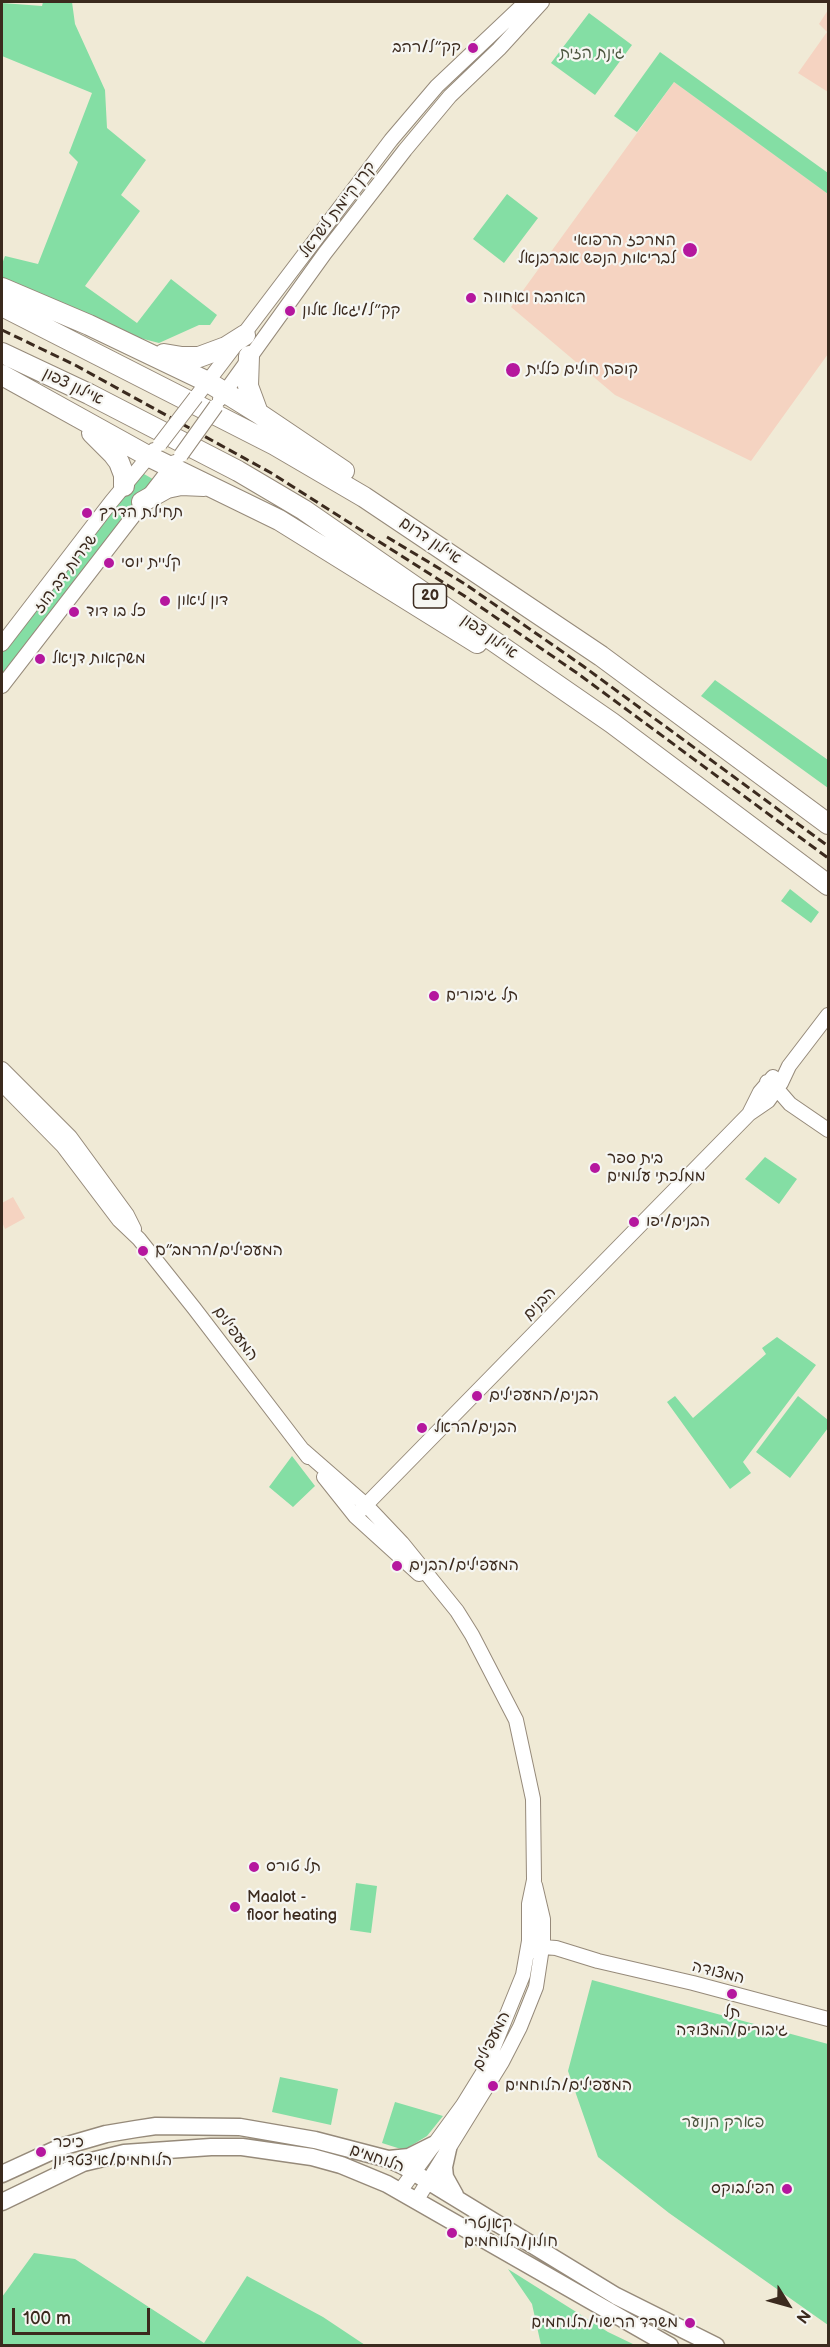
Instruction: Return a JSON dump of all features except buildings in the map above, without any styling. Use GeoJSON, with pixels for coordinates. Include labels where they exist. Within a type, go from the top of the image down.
{"type":"FeatureCollection","features":[{"type":"Feature","properties":{"kind":"highway"},"geometry":{"type":"LineString","coordinates":[[2,288],[143,350],[220,399],[258,412],[520,586],[601,656]]}},
{"type":"Feature","properties":{"kind":"highway","name":"איילון דרום"},"geometry":{"type":"LineString","coordinates":[[2,306],[198,405],[364,497],[601,656],[828,824]]}},
{"type":"Feature","properties":{"kind":"highway"},"geometry":{"type":"LineString","coordinates":[[143,350],[182,357],[199,357],[226,347],[245,335]]}},
{"type":"Feature","properties":{"kind":"highway","name":"איילון צפון"},"geometry":{"type":"LineString","coordinates":[[2,353],[238,471],[304,510],[612,723],[828,885]]}},
{"type":"Feature","properties":{"kind":"highway"},"geometry":{"type":"LineString","coordinates":[[249,356],[248,386],[258,412]]}},
{"type":"Feature","properties":{"kind":"highway"},"geometry":{"type":"LineString","coordinates":[[2,375],[70,412],[154,450],[214,487],[279,520],[429,615],[612,723]]}},
{"type":"Feature","properties":{"kind":"highway"},"geometry":{"type":"LineString","coordinates":[[70,412],[113,454],[124,475],[124,486]]}},
{"type":"Feature","properties":{"kind":"highway"},"geometry":{"type":"LineString","coordinates":[[142,502],[167,488],[181,485],[214,487]]}},
{"type":"Feature","properties":{"kind":"main road","name":"הלוחמים"},"geometry":{"type":"LineString","coordinates":[[2,2174],[47,2152],[106,2134],[156,2127],[240,2127],[315,2139],[388,2159],[458,2198],[616,2296],[716,2346]]}},
{"type":"Feature","properties":{"kind":"main road"},"geometry":{"type":"LineString","coordinates":[[2,2191],[40,2172],[101,2153],[106,2134]]}},
{"type":"Feature","properties":{"kind":"main road"},"geometry":{"type":"LineString","coordinates":[[388,2159],[409,2157],[440,2147],[445,2177],[458,2198]]}},
{"type":"Feature","properties":{"kind":"main road","name":"הלוחמים"},"geometry":{"type":"LineString","coordinates":[[2,2202],[101,2153],[171,2148],[242,2148],[312,2157],[372,2176],[670,2346]]}},
{"type":"Feature","properties":{"kind":"street","name":"קרן קיימת לישראל"},"geometry":{"type":"LineString","coordinates":[[154,450],[245,335],[391,140],[437,86],[526,2]]}},
{"type":"Feature","properties":{"kind":"street","name":"קרן קיימת לישראל"},"geometry":{"type":"LineString","coordinates":[[175,461],[325,253],[420,132],[450,96],[542,2]]}},
{"type":"Feature","properties":{"kind":"street","name":"שדרות דב הוז"},"geometry":{"type":"LineString","coordinates":[[2,644],[154,450]]}},
{"type":"Feature","properties":{"kind":"street","name":"שדרות דב הוז"},"geometry":{"type":"LineString","coordinates":[[4,681],[175,461]]}},
{"type":"Feature","properties":{"kind":"street","name":"הבנים"},"geometry":{"type":"LineString","coordinates":[[355,1516],[749,1114],[828,1015]]}},
{"type":"Feature","properties":{"kind":"street","name":"המעפילים"},"geometry":{"type":"LineString","coordinates":[[2,1069],[70,1137],[127,1215],[139,1239]]}},
{"type":"Feature","properties":{"kind":"street","name":"המעפילים"},"geometry":{"type":"LineString","coordinates":[[2,1084],[63,1146],[120,1220],[139,1239],[355,1516],[448,1599]]}},
{"type":"Feature","properties":{"kind":"street"},"geometry":{"type":"LineString","coordinates":[[769,1090],[828,1130]]}},
{"type":"Feature","properties":{"kind":"street","name":"המעפילים"},"geometry":{"type":"LineString","coordinates":[[303,1450],[366,1505],[402,1542],[448,1599],[472,1635],[516,1720],[534,1799],[534,1880],[529,1904],[530,1931],[519,1986],[484,2071],[440,2147],[429,2181],[416,2201]]}},
{"type":"Feature","properties":{"kind":"street","name":"המעפילים"},"geometry":{"type":"LineString","coordinates":[[400,2191],[413,2172],[440,2147],[502,2062],[520,2027],[536,1987],[543,1947],[543,1919],[534,1880]]}},
{"type":"Feature","properties":{"kind":"street"},"geometry":{"type":"LineString","coordinates":[[525,1960],[532,1952],[543,1947]]}},
{"type":"Feature","properties":{"kind":"street","name":"המצודה"},"geometry":{"type":"LineString","coordinates":[[543,1947],[556,1948],[598,1961],[693,1983],[828,2019]]}},
{"type":"Feature","properties":{"kind":"street","name":"המצודה"},"geometry":{"type":"LineString","coordinates":[[540,1965],[547,1958],[598,1961]]}},
{"type":"Feature","properties":{"kind":"shaded area"},"geometry":{"type":"Polygon","coordinates":[[[828,10],[828,92],[798,73],[827,32],[819,24],[828,10]]]}},
{"type":"Feature","properties":{"kind":"shaded area","name":"המרכז הרפואי לבריאות הנפש אברבנאל"},"geometry":{"type":"Polygon","coordinates":[[[674,82],[828,194],[828,354],[751,461],[615,395],[511,307],[674,82]]]}},
{"type":"Feature","properties":{"kind":"shaded area"},"geometry":{"type":"Polygon","coordinates":[[[13,1197],[25,1218],[5,1229],[2,1222],[2,1203],[13,1197]]]}},
{"type":"Feature","properties":{"kind":"green space"},"geometry":{"type":"Polygon","coordinates":[[[43,2],[72,2],[75,24],[105,90],[107,128],[146,160],[121,195],[140,211],[85,286],[137,323],[171,279],[217,315],[210,325],[199,325],[159,343],[132,336],[2,279],[2,264],[5,256],[38,264],[78,162],[69,153],[92,93],[2,56],[2,3],[42,6],[43,2]]]}},
{"type":"Feature","properties":{"kind":"green space","name":"גינת הזית"},"geometry":{"type":"Polygon","coordinates":[[[589,13],[632,45],[595,95],[551,63],[589,13]]]}},
{"type":"Feature","properties":{"kind":"green space"},"geometry":{"type":"Polygon","coordinates":[[[660,52],[828,173],[828,194],[674,82],[637,132],[614,116],[660,52]]]}},
{"type":"Feature","properties":{"kind":"green space"},"geometry":{"type":"Polygon","coordinates":[[[507,194],[538,218],[504,263],[473,239],[507,194]]]}},
{"type":"Feature","properties":{"kind":"green space"},"geometry":{"type":"Polygon","coordinates":[[[137,470],[158,482],[2,679],[2,644],[137,470]]]}},
{"type":"Feature","properties":{"kind":"green space"},"geometry":{"type":"Polygon","coordinates":[[[715,680],[828,760],[828,788],[701,696],[715,680]]]}},
{"type":"Feature","properties":{"kind":"green space"},"geometry":{"type":"Polygon","coordinates":[[[790,889],[819,912],[811,923],[781,901],[790,889]]]}},
{"type":"Feature","properties":{"kind":"green space"},"geometry":{"type":"Polygon","coordinates":[[[765,1157],[797,1179],[779,1204],[745,1179],[765,1157]]]}},
{"type":"Feature","properties":{"kind":"green space"},"geometry":{"type":"Polygon","coordinates":[[[777,1337],[816,1365],[743,1462],[751,1473],[730,1489],[667,1402],[675,1396],[693,1418],[766,1354],[762,1348],[777,1337]]]}},
{"type":"Feature","properties":{"kind":"green space"},"geometry":{"type":"Polygon","coordinates":[[[798,1396],[828,1420],[828,1428],[790,1478],[756,1452],[798,1396]]]}},
{"type":"Feature","properties":{"kind":"green space"},"geometry":{"type":"Polygon","coordinates":[[[292,1456],[315,1486],[293,1507],[269,1487],[292,1456]]]}},
{"type":"Feature","properties":{"kind":"green space"},"geometry":{"type":"Polygon","coordinates":[[[356,1883],[377,1886],[371,1933],[350,1930],[356,1883]]]}},
{"type":"Feature","properties":{"kind":"green space","name":"פארק הנוער"},"geometry":{"type":"Polygon","coordinates":[[[592,1980],[828,2044],[828,2325],[669,2213],[598,2157],[568,2071],[592,1980]]]}},
{"type":"Feature","properties":{"kind":"green space"},"geometry":{"type":"Polygon","coordinates":[[[280,2077],[338,2089],[331,2125],[272,2112],[280,2077]]]}},
{"type":"Feature","properties":{"kind":"green space"},"geometry":{"type":"Polygon","coordinates":[[[395,2102],[443,2116],[427,2136],[404,2150],[382,2143],[395,2102]]]}},
{"type":"Feature","properties":{"kind":"green space"},"geometry":{"type":"Polygon","coordinates":[[[34,2253],[75,2259],[204,2343],[247,2276],[323,2317],[365,2345],[2,2345],[2,2297],[34,2253]]]}},
{"type":"Feature","properties":{"kind":"green space"},"geometry":{"type":"Polygon","coordinates":[[[508,2269],[608,2332],[635,2345],[541,2345],[532,2304],[508,2269]]]}},
{"type":"Feature","properties":{"kind":"railway"},"geometry":{"type":"LineString","coordinates":[[2,330],[75,365],[273,474],[463,595],[577,673],[828,858]]}},
{"type":"Feature","properties":{"kind":"railway"},"geometry":{"type":"LineString","coordinates":[[387,537],[465,584],[583,666],[828,846]]}},
{"type":"Feature","properties":{"kind":"place","name":"קק״ל/רהב"},"geometry":{"type":"Point","coordinates":[473,48]}},
{"type":"Feature","properties":{"kind":"place","name":"המרכז הרפואי לבריאות הנפש אברבנאל"},"geometry":{"type":"Point","coordinates":[690,250]}},
{"type":"Feature","properties":{"kind":"place","name":"האהבה ואחווה"},"geometry":{"type":"Point","coordinates":[471,298]}},
{"type":"Feature","properties":{"kind":"place","name":"קק״ל/יגאל אלון"},"geometry":{"type":"Point","coordinates":[290,311]}},
{"type":"Feature","properties":{"kind":"place","name":"קופת חולים כללית"},"geometry":{"type":"Point","coordinates":[513,370]}},
{"type":"Feature","properties":{"kind":"place","name":"תחילת הדרך"},"geometry":{"type":"Point","coordinates":[87,513]}},
{"type":"Feature","properties":{"kind":"place","name":"קליית יוסי"},"geometry":{"type":"Point","coordinates":[109,563]}},
{"type":"Feature","properties":{"kind":"place","name":"דון ליאון"},"geometry":{"type":"Point","coordinates":[165,601]}},
{"type":"Feature","properties":{"kind":"place","name":"כל בו דוד"},"geometry":{"type":"Point","coordinates":[74,612]}},
{"type":"Feature","properties":{"kind":"place","name":"משקאות דניאל"},"geometry":{"type":"Point","coordinates":[40,659]}},
{"type":"Feature","properties":{"kind":"place","name":"תל גיבורים"},"geometry":{"type":"Point","coordinates":[434,996]}},
{"type":"Feature","properties":{"kind":"place","name":"בית ספר ממלכתי עלומים"},"geometry":{"type":"Point","coordinates":[595,1168]}},
{"type":"Feature","properties":{"kind":"place","name":"הבנים/יפו"},"geometry":{"type":"Point","coordinates":[634,1222]}},
{"type":"Feature","properties":{"kind":"place","name":"המעפילים/הרמב״ם"},"geometry":{"type":"Point","coordinates":[143,1251]}},
{"type":"Feature","properties":{"kind":"place","name":"הבנים/המעפילים"},"geometry":{"type":"Point","coordinates":[477,1396]}},
{"type":"Feature","properties":{"kind":"place","name":"הבנים/הראל"},"geometry":{"type":"Point","coordinates":[422,1428]}},
{"type":"Feature","properties":{"kind":"place","name":"המעפילים/הבנים"},"geometry":{"type":"Point","coordinates":[397,1566]}},
{"type":"Feature","properties":{"kind":"place","name":"תל טורס"},"geometry":{"type":"Point","coordinates":[254,1867]}},
{"type":"Feature","properties":{"kind":"place","name":"Maalot - floor heating"},"geometry":{"type":"Point","coordinates":[235,1907]}},
{"type":"Feature","properties":{"kind":"place","name":"תל גיבורים/המצודה"},"geometry":{"type":"Point","coordinates":[732,1994]}},
{"type":"Feature","properties":{"kind":"place","name":"המעפילים/הלוחמים"},"geometry":{"type":"Point","coordinates":[493,2086]}},
{"type":"Feature","properties":{"kind":"place","name":"כיכר הלוחמים/איצטדיון"},"geometry":{"type":"Point","coordinates":[41,2152]}},
{"type":"Feature","properties":{"kind":"place","name":"הפילבוקס"},"geometry":{"type":"Point","coordinates":[787,2189]}},
{"type":"Feature","properties":{"kind":"place","name":"קאנטרי חולון/הלוחמים"},"geometry":{"type":"Point","coordinates":[452,2233]}},
{"type":"Feature","properties":{"kind":"place","name":"משרד הרישוי/הלוחמים"},"geometry":{"type":"Point","coordinates":[690,2323]}}]}
